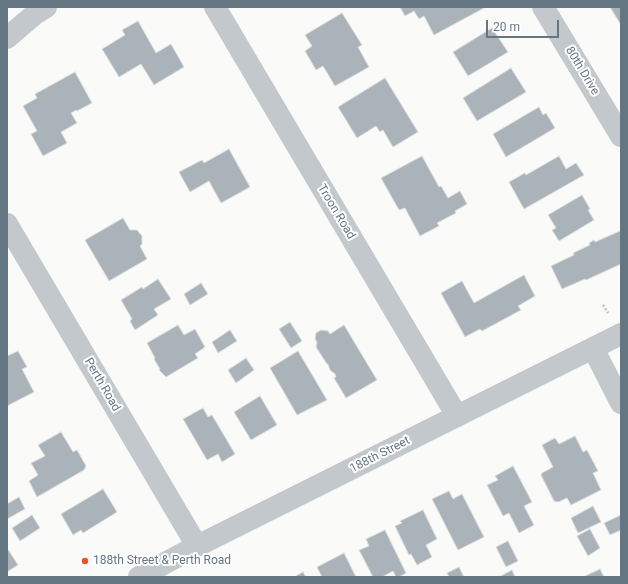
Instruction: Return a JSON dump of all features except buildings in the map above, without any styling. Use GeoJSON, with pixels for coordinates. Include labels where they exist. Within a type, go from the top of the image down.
{"type":"FeatureCollection","features":[{"type":"Feature","properties":{"kind":"street"},"geometry":{"type":"LineString","coordinates":[[7,38],[35,14],[46,7]]}},
{"type":"Feature","properties":{"kind":"street","name":"Troon Road"},"geometry":{"type":"LineString","coordinates":[[214,7],[457,416]]}},
{"type":"Feature","properties":{"kind":"street","name":"80th Drive"},"geometry":{"type":"LineString","coordinates":[[543,7],[621,136]]}},
{"type":"Feature","properties":{"kind":"street","name":"Perth Road"},"geometry":{"type":"LineString","coordinates":[[7,224],[197,546]]}},
{"type":"Feature","properties":{"kind":"street","name":"188th Street"},"geometry":{"type":"LineString","coordinates":[[139,577],[197,546],[621,334]]}},
{"type":"Feature","properties":{"kind":"street"},"geometry":{"type":"LineString","coordinates":[[593,348],[621,403]]}},
{"type":"Feature","properties":{"kind":"path"},"geometry":{"type":"LineString","coordinates":[[603,304],[608,313]]}},
{"type":"Feature","properties":{"kind":"place","name":"188th Street & Perth Road"},"geometry":{"type":"Point","coordinates":[85,561]}}]}
